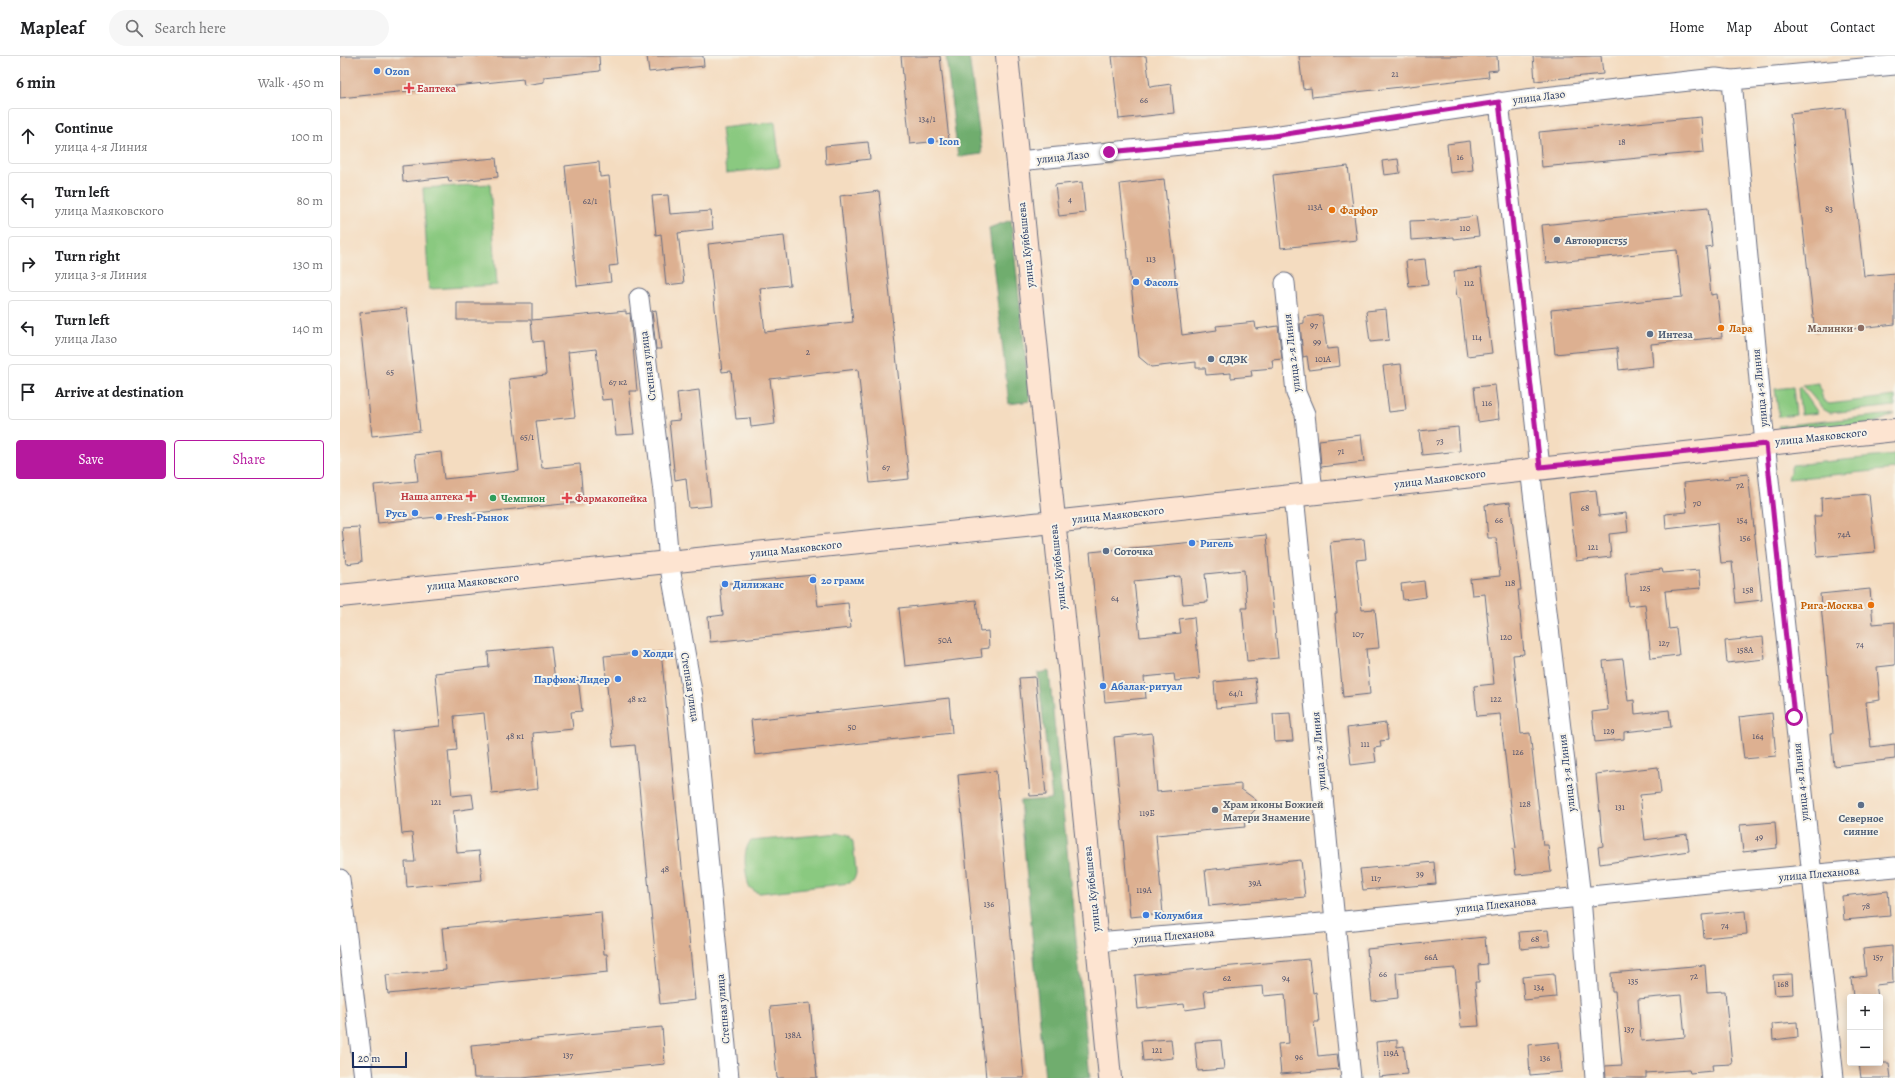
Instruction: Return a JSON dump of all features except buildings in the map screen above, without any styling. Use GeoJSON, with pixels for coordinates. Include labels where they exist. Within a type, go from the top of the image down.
{"type":"FeatureCollection","features":[{"type":"Feature","properties":{"kind":"main road","name":"улица Куйбышева"},"geometry":{"type":"LineString","coordinates":[[1007,56],[1110,1078]]}},
{"type":"Feature","properties":{"kind":"main road","name":"улица Маяковского"},"geometry":{"type":"LineString","coordinates":[[340,596],[1054,522],[1535,468],[1895,430]]}},
{"type":"Feature","properties":{"kind":"street","name":"улица Лазо"},"geometry":{"type":"LineString","coordinates":[[1018,162],[1273,136],[1499,102],[1716,78],[1732,80],[1895,65]]}},
{"type":"Feature","properties":{"kind":"street","name":"улица 4-я Линия"},"geometry":{"type":"LineString","coordinates":[[1732,80],[1739,178],[1766,444],[1811,876],[1834,1078]]}},
{"type":"Feature","properties":{"kind":"street","name":"улица 3-я Линия"},"geometry":{"type":"LineString","coordinates":[[1499,102],[1535,468],[1581,897],[1595,1078]]}},
{"type":"Feature","properties":{"kind":"street","name":"улица 2-я Линия"},"geometry":{"type":"LineString","coordinates":[[1285,283],[1296,393],[1305,414],[1304,494],[1312,669],[1334,922],[1351,1078]]}},
{"type":"Feature","properties":{"kind":"street","name":"Степная улица"},"geometry":{"type":"LineString","coordinates":[[639,298],[663,492],[669,562],[693,697],[729,1078]]}},
{"type":"Feature","properties":{"kind":"street","name":"улица Плеханова"},"geometry":{"type":"LineString","coordinates":[[1097,942],[1334,922],[1895,867]]}},
{"type":"Feature","properties":{"kind":"street"},"geometry":{"type":"LineString","coordinates":[[340,879],[364,1078]]}},
{"type":"Feature","properties":{"kind":"green space"},"geometry":{"type":"Polygon","coordinates":[[[946,56],[969,56],[982,154],[958,157],[946,56]]]}},
{"type":"Feature","properties":{"kind":"green space"},"geometry":{"type":"Polygon","coordinates":[[[775,122],[780,167],[726,173],[721,128],[775,122]]]}},
{"type":"Feature","properties":{"kind":"green space"},"geometry":{"type":"Polygon","coordinates":[[[490,184],[497,285],[429,289],[423,188],[490,184]]]}},
{"type":"Feature","properties":{"kind":"green space"},"geometry":{"type":"Polygon","coordinates":[[[1011,220],[1030,401],[1009,404],[989,228],[1011,220]]]}},
{"type":"Feature","properties":{"kind":"green space"},"geometry":{"type":"Polygon","coordinates":[[[1819,383],[1823,400],[1829,404],[1895,396],[1895,406],[1830,413],[1823,409],[1803,385],[1819,383]]]}},
{"type":"Feature","properties":{"kind":"green space"},"geometry":{"type":"Polygon","coordinates":[[[1793,387],[1796,415],[1779,417],[1775,389],[1793,387]]]}},
{"type":"Feature","properties":{"kind":"green space"},"geometry":{"type":"Polygon","coordinates":[[[1800,387],[1818,413],[1801,415],[1798,388],[1800,387]]]}},
{"type":"Feature","properties":{"kind":"green space"},"geometry":{"type":"Polygon","coordinates":[[[1894,414],[1875,423],[1782,432],[1778,426],[1894,414]]]}},
{"type":"Feature","properties":{"kind":"green space"},"geometry":{"type":"Polygon","coordinates":[[[1895,455],[1895,469],[1788,479],[1792,465],[1895,455]]]}},
{"type":"Feature","properties":{"kind":"green space"},"geometry":{"type":"Polygon","coordinates":[[[1049,671],[1090,1078],[1045,1078],[1020,801],[1052,799],[1038,673],[1049,671]]]}},
{"type":"Feature","properties":{"kind":"green space"},"geometry":{"type":"Polygon","coordinates":[[[841,833],[849,835],[853,842],[856,873],[855,877],[850,883],[760,893],[749,887],[745,856],[748,845],[751,841],[841,833]]]}},
{"type":"Feature","properties":{"kind":"place","name":"Ozon"},"geometry":{"type":"Point","coordinates":[377,71]}},
{"type":"Feature","properties":{"kind":"place","name":"Еаптека"},"geometry":{"type":"Point","coordinates":[409,88]}},
{"type":"Feature","properties":{"kind":"place","name":"Icon"},"geometry":{"type":"Point","coordinates":[931,141]}},
{"type":"Feature","properties":{"kind":"place","name":"Фарфор"},"geometry":{"type":"Point","coordinates":[1332,210]}},
{"type":"Feature","properties":{"kind":"place","name":"Автоюрист55"},"geometry":{"type":"Point","coordinates":[1557,240]}},
{"type":"Feature","properties":{"kind":"place","name":"Фасоль"},"geometry":{"type":"Point","coordinates":[1136,282]}},
{"type":"Feature","properties":{"kind":"place","name":"Лара"},"geometry":{"type":"Point","coordinates":[1721,328]}},
{"type":"Feature","properties":{"kind":"place","name":"Малинки"},"geometry":{"type":"Point","coordinates":[1861,328]}},
{"type":"Feature","properties":{"kind":"place","name":"Интеза"},"geometry":{"type":"Point","coordinates":[1650,334]}},
{"type":"Feature","properties":{"kind":"place","name":"СДЭК"},"geometry":{"type":"Point","coordinates":[1211,359]}},
{"type":"Feature","properties":{"kind":"place","name":"Наша аптека"},"geometry":{"type":"Point","coordinates":[471,496]}},
{"type":"Feature","properties":{"kind":"place","name":"Чемпион"},"geometry":{"type":"Point","coordinates":[493,498]}},
{"type":"Feature","properties":{"kind":"place","name":"Фармакопейка"},"geometry":{"type":"Point","coordinates":[567,498]}},
{"type":"Feature","properties":{"kind":"place","name":"Русь"},"geometry":{"type":"Point","coordinates":[415,513]}},
{"type":"Feature","properties":{"kind":"place","name":"Fresh-Рынок"},"geometry":{"type":"Point","coordinates":[439,517]}},
{"type":"Feature","properties":{"kind":"place","name":"Ригель"},"geometry":{"type":"Point","coordinates":[1192,543]}},
{"type":"Feature","properties":{"kind":"place","name":"Соточка"},"geometry":{"type":"Point","coordinates":[1106,551]}},
{"type":"Feature","properties":{"kind":"place","name":"20 грамм"},"geometry":{"type":"Point","coordinates":[813,580]}},
{"type":"Feature","properties":{"kind":"place","name":"Дилижанс"},"geometry":{"type":"Point","coordinates":[725,584]}},
{"type":"Feature","properties":{"kind":"place","name":"Рига-Москва"},"geometry":{"type":"Point","coordinates":[1871,605]}},
{"type":"Feature","properties":{"kind":"place","name":"Холди"},"geometry":{"type":"Point","coordinates":[635,653]}},
{"type":"Feature","properties":{"kind":"place","name":"Парфюм-Лидер"},"geometry":{"type":"Point","coordinates":[618,679]}},
{"type":"Feature","properties":{"kind":"place","name":"Абалак-ритуал"},"geometry":{"type":"Point","coordinates":[1103,686]}},
{"type":"Feature","properties":{"kind":"place","name":"Северное сияние"},"geometry":{"type":"Point","coordinates":[1861,805]}},
{"type":"Feature","properties":{"kind":"place","name":"Храм иконы Божией Матери Знамение"},"geometry":{"type":"Point","coordinates":[1215,810]}},
{"type":"Feature","properties":{"kind":"place","name":"Колумбия"},"geometry":{"type":"Point","coordinates":[1146,915]}},
{"type":"Feature","properties":{"kind":"route"},"geometry":{"type":"LineString","coordinates":[[1109,152],[1273,136],[1499,102],[1540,467],[1766,444],[1794,717]]}}]}
